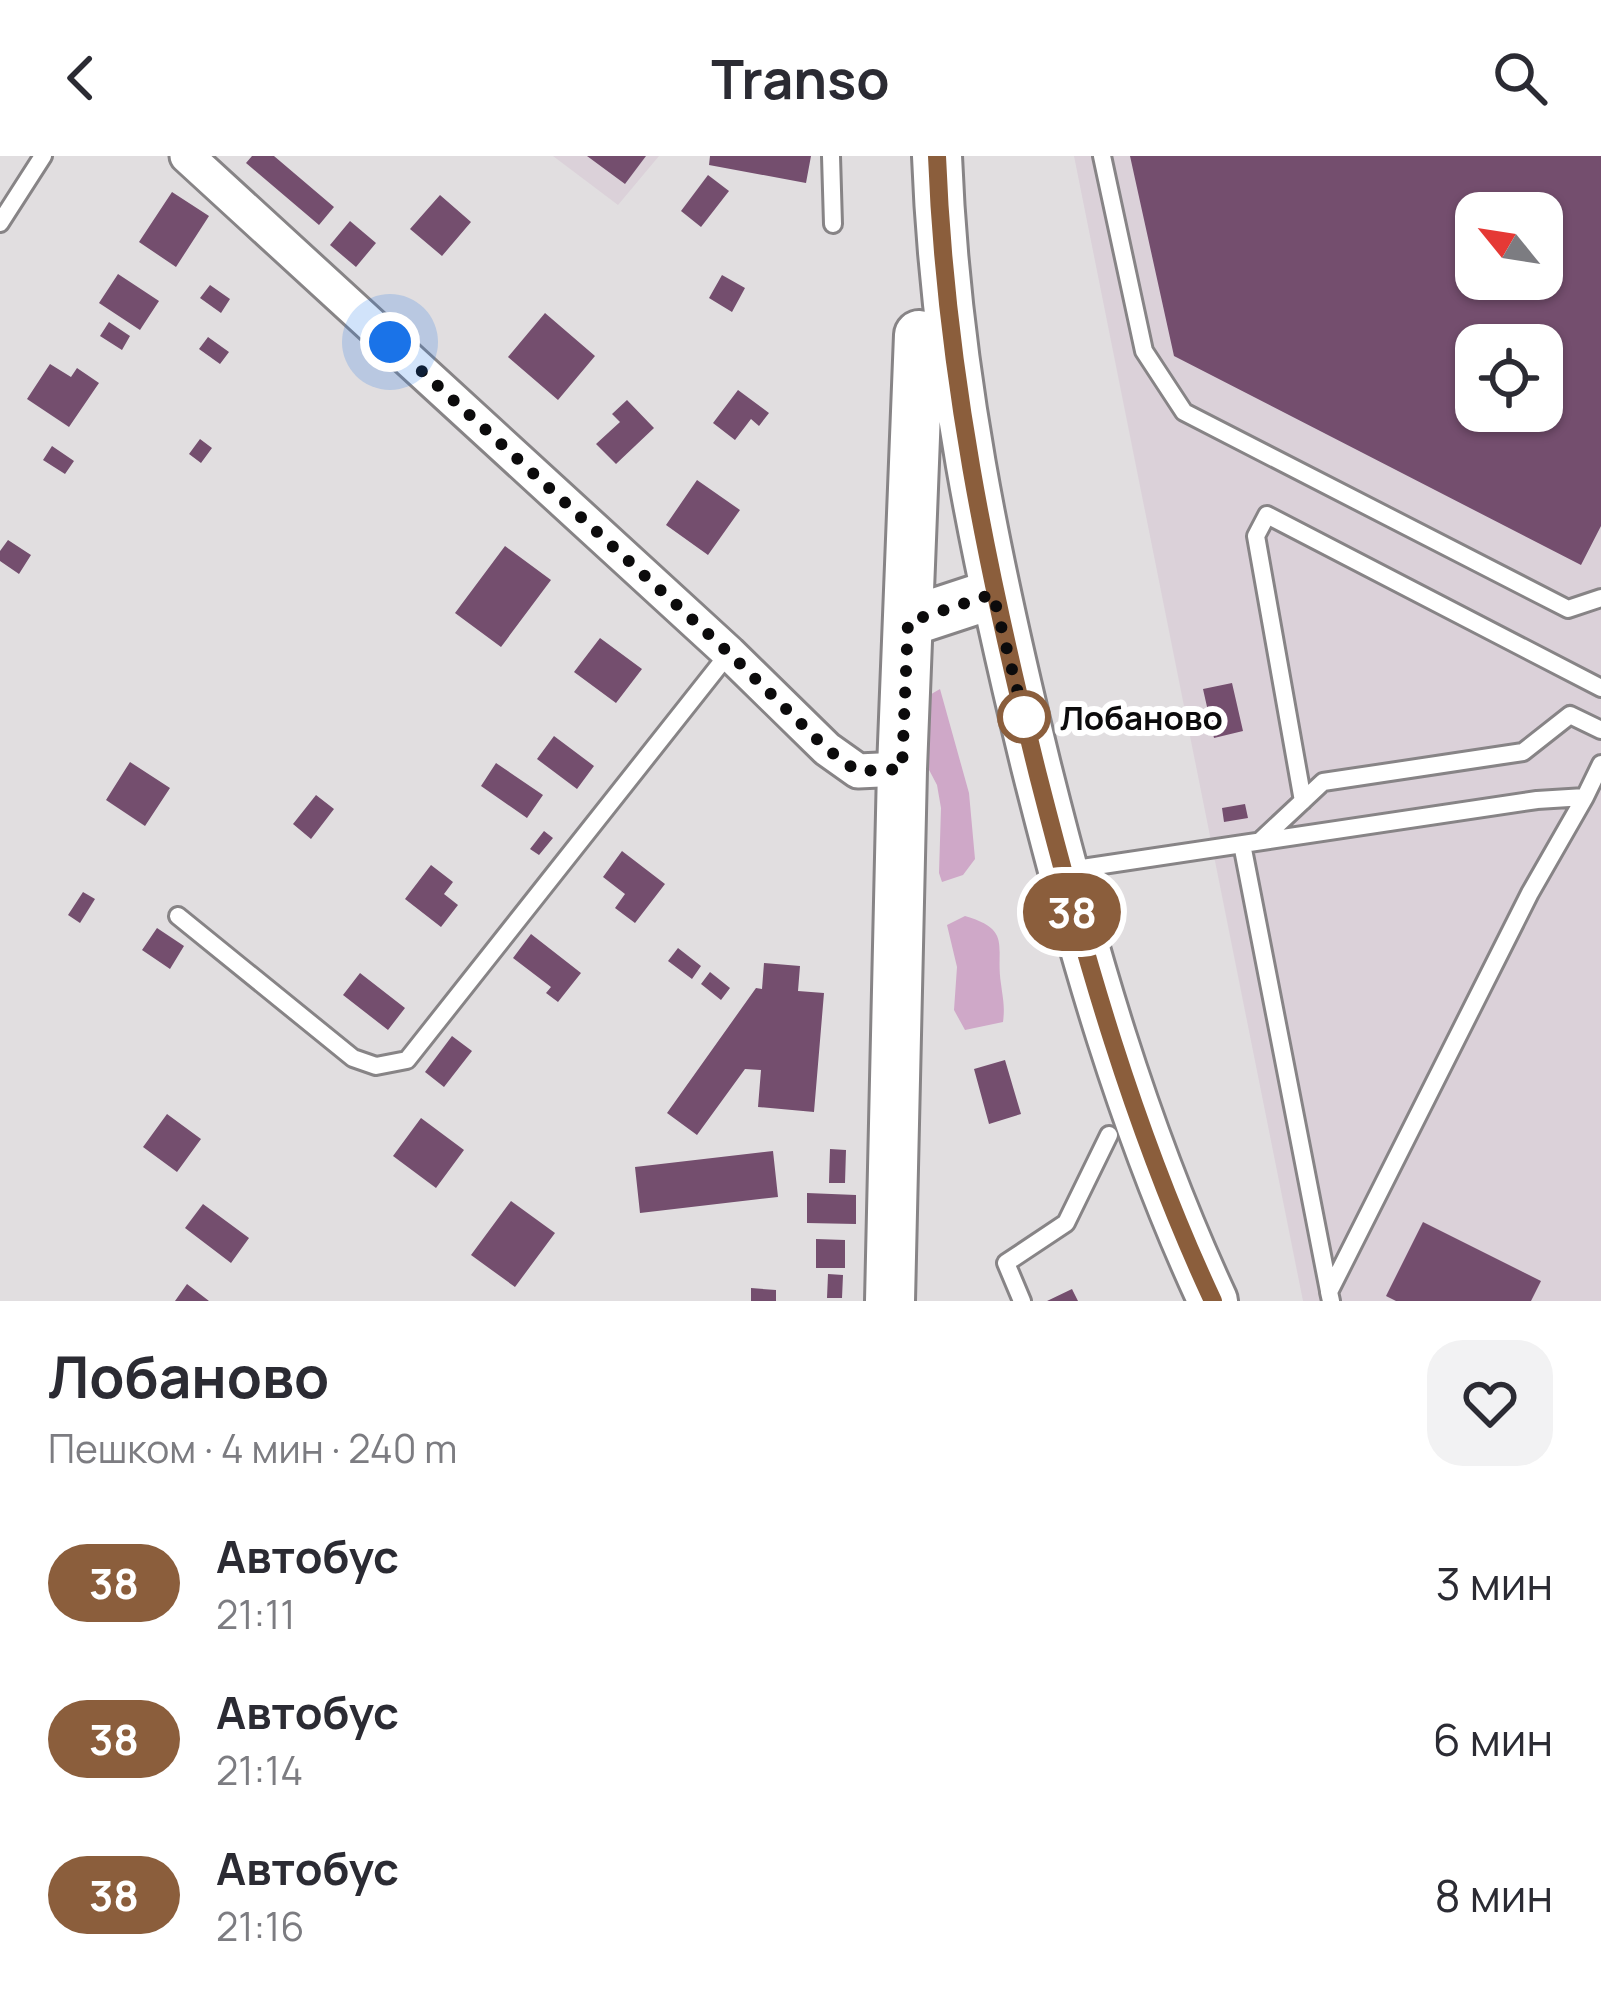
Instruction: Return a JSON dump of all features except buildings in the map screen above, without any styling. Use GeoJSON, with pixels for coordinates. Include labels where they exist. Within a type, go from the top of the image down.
{"type":"FeatureCollection","features":[{"type":"Feature","properties":{"kind":"main road"},"geometry":{"type":"LineString","coordinates":[[907,156],[909,244],[927,412],[1078,937],[1136,1114],[1213,1301]]}},
{"type":"Feature","properties":{"kind":"main road"},"geometry":{"type":"LineString","coordinates":[[937,156],[954,375],[979,597],[1049,945],[1109,1135],[1178,1301]]}},
{"type":"Feature","properties":{"kind":"main road"},"geometry":{"type":"LineString","coordinates":[[890,1301],[902,769],[919,335]]}},
{"type":"Feature","properties":{"kind":"main road"},"geometry":{"type":"LineString","coordinates":[[908,622],[979,597]]}},
{"type":"Feature","properties":{"kind":"street"},"geometry":{"type":"LineString","coordinates":[[187,156],[729,653],[827,749],[857,771],[902,769]]}},
{"type":"Feature","properties":{"kind":"lane"},"geometry":{"type":"LineString","coordinates":[[0,223],[43,156]]}},
{"type":"Feature","properties":{"kind":"lane"},"geometry":{"type":"LineString","coordinates":[[831,156],[833,224]]}},
{"type":"Feature","properties":{"kind":"lane"},"geometry":{"type":"LineString","coordinates":[[1102,156],[1144,351],[1184,412],[1568,609],[1601,598]]}},
{"type":"Feature","properties":{"kind":"lane"},"geometry":{"type":"LineString","coordinates":[[1303,801],[1256,536],[1268,515],[1601,688]]}},
{"type":"Feature","properties":{"kind":"lane"},"geometry":{"type":"LineString","coordinates":[[178,916],[353,1058],[376,1066],[407,1060],[729,653]]}},
{"type":"Feature","properties":{"kind":"lane"},"geometry":{"type":"LineString","coordinates":[[1251,843],[1323,782],[1523,752],[1570,715],[1601,730]]}},
{"type":"Feature","properties":{"kind":"lane"},"geometry":{"type":"LineString","coordinates":[[1330,1297],[1530,893],[1601,764]]}},
{"type":"Feature","properties":{"kind":"lane"},"geometry":{"type":"LineString","coordinates":[[1062,871],[1537,800],[1585,797]]}},
{"type":"Feature","properties":{"kind":"lane"},"geometry":{"type":"LineString","coordinates":[[1251,843],[1330,1297]]}},
{"type":"Feature","properties":{"kind":"lane"},"geometry":{"type":"LineString","coordinates":[[1022,1301],[1006,1263],[1066,1223],[1109,1135]]}},
{"type":"Feature","properties":{"kind":"shaded area"},"geometry":{"type":"Polygon","coordinates":[[[553,156],[659,156],[618,205],[553,156]]]}},
{"type":"Feature","properties":{"kind":"shaded area"},"geometry":{"type":"Polygon","coordinates":[[[1074,156],[1601,156],[1601,1301],[1303,1301],[1074,156]]]}},
{"type":"Feature","properties":{"kind":"shaded area"},"geometry":{"type":"Polygon","coordinates":[[[940,689],[969,793],[975,859],[963,875],[942,882],[941,808],[927,766],[921,700],[940,689]]]}},
{"type":"Feature","properties":{"kind":"shaded area"},"geometry":{"type":"Polygon","coordinates":[[[965,916],[990,927],[999,941],[1004,1012],[1003,1022],[965,1030],[954,1010],[957,967],[947,925],[965,916]]]}},
{"type":"Feature","properties":{"kind":"bus line","name":"38"},"geometry":{"type":"LineString","coordinates":[[937,156],[954,375],[993,594],[1078,937],[1136,1114],[1213,1301]]}},
{"type":"Feature","properties":{"kind":"place","name":"Лобаново"},"geometry":{"type":"Point","coordinates":[1024,717]}},
{"type":"Feature","properties":{"kind":"route"},"geometry":{"type":"LineString","coordinates":[[390,342],[827,749],[857,771],[902,769],[908,622],[936,610],[993,594],[1024,717]]}}]}
